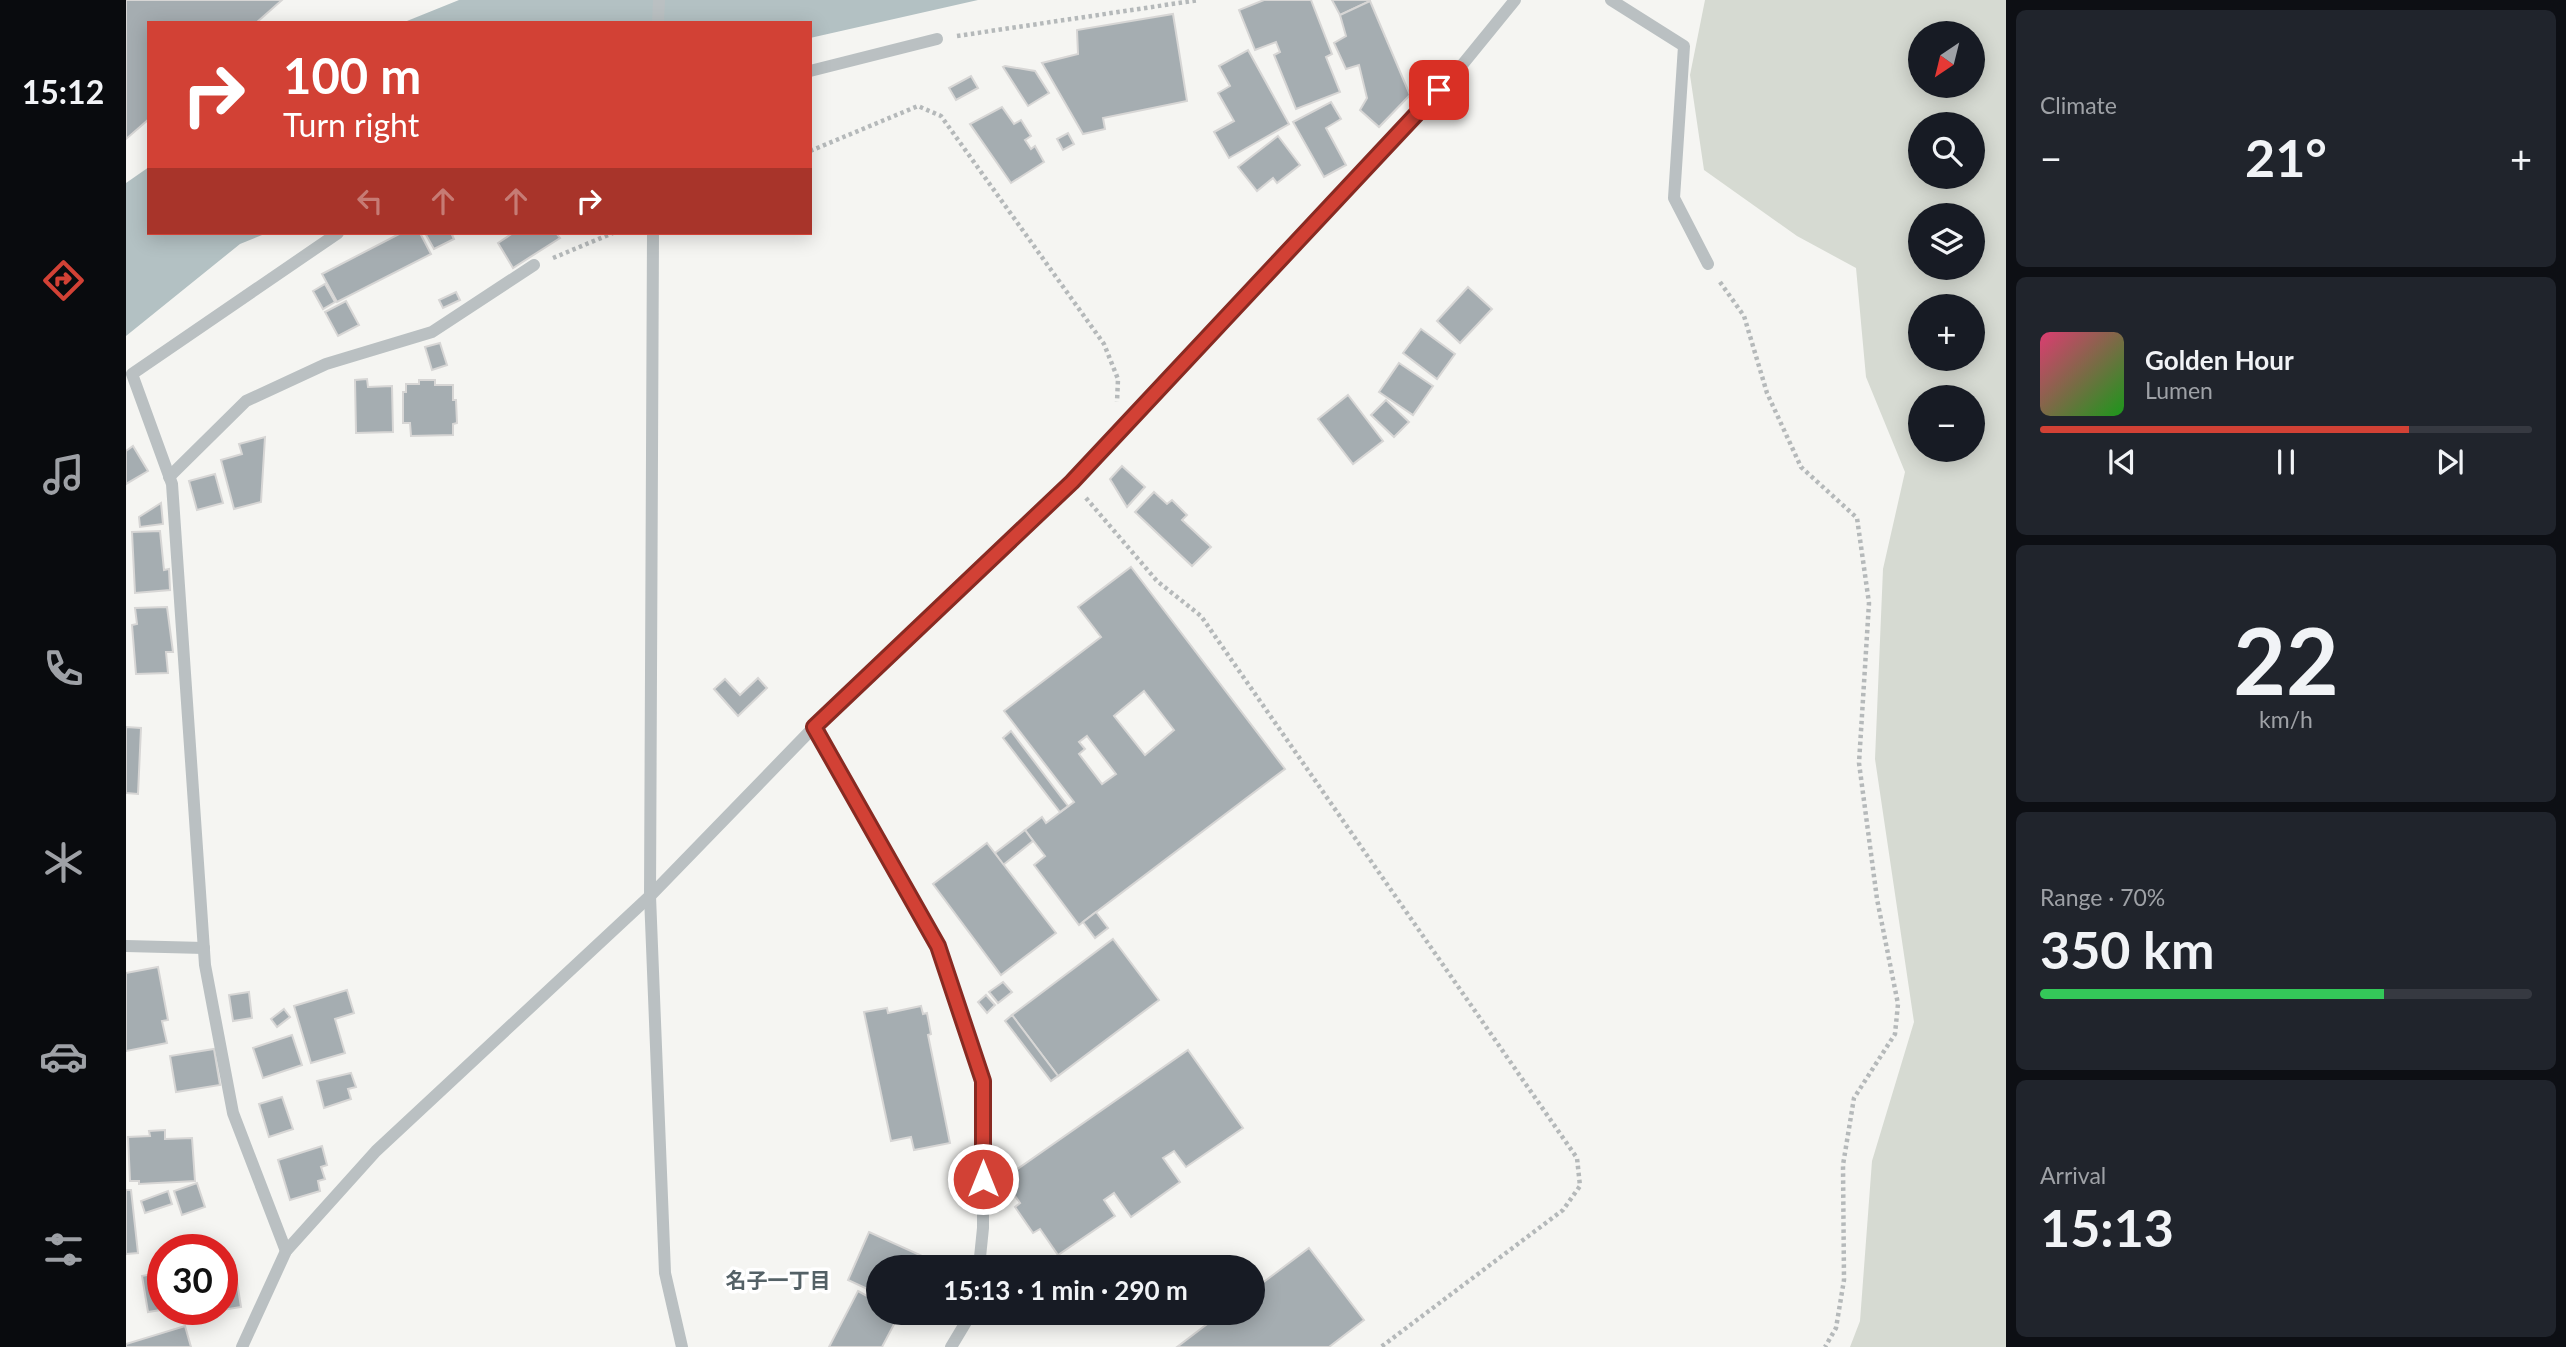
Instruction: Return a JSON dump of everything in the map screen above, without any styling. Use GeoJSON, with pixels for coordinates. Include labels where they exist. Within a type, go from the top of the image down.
{"type":"FeatureCollection","features":[{"type":"Feature","properties":{"kind":"street"},"geometry":{"type":"LineString","coordinates":[[658,21],[659,0]]}},
{"type":"Feature","properties":{"kind":"street"},"geometry":{"type":"LineString","coordinates":[[242,1347],[286,1251],[376,1151],[650,897],[814,727],[1072,482],[1458,70],[1515,0]]}},
{"type":"Feature","properties":{"kind":"street"},"geometry":{"type":"LineString","coordinates":[[1611,0],[1684,46],[1674,198],[1708,264]]}},
{"type":"Feature","properties":{"kind":"street"},"geometry":{"type":"LineString","coordinates":[[812,70],[937,39]]}},
{"type":"Feature","properties":{"kind":"street"},"geometry":{"type":"LineString","coordinates":[[286,1251],[233,1112],[204,948],[172,484],[132,374],[335,235]]}},
{"type":"Feature","properties":{"kind":"street"},"geometry":{"type":"LineString","coordinates":[[653,235],[650,897],[665,1273],[682,1347]]}},
{"type":"Feature","properties":{"kind":"street"},"geometry":{"type":"LineString","coordinates":[[169,477],[247,401],[326,364],[432,332],[534,265]]}},
{"type":"Feature","properties":{"kind":"street"},"geometry":{"type":"LineString","coordinates":[[814,727],[938,946],[983,1081],[983,1228],[980,1255]]}},
{"type":"Feature","properties":{"kind":"street"},"geometry":{"type":"LineString","coordinates":[[126,946],[204,948]]}},
{"type":"Feature","properties":{"kind":"street"},"geometry":{"type":"LineString","coordinates":[[951,1347],[964,1325]]}},
{"type":"Feature","properties":{"kind":"path"},"geometry":{"type":"LineString","coordinates":[[937,39],[1199,0]]}},
{"type":"Feature","properties":{"kind":"path"},"geometry":{"type":"LineString","coordinates":[[812,150],[918,106],[941,116],[1104,344],[1118,379],[1116,435]]}},
{"type":"Feature","properties":{"kind":"path"},"geometry":{"type":"LineString","coordinates":[[534,265],[608,235]]}},
{"type":"Feature","properties":{"kind":"path"},"geometry":{"type":"LineString","coordinates":[[1708,264],[1744,316],[1767,393],[1801,467],[1857,518],[1869,603],[1859,763],[1877,899],[1898,1003],[1895,1034],[1854,1098],[1843,1165],[1844,1280],[1836,1328],[1825,1347]]}},
{"type":"Feature","properties":{"kind":"path"},"geometry":{"type":"LineString","coordinates":[[1072,482],[1157,580],[1201,616],[1577,1158],[1580,1186],[1563,1210],[1381,1347]]}},
{"type":"Feature","properties":{"kind":"shaded area"},"geometry":{"type":"Polygon","coordinates":[[[459,0],[978,0],[812,38],[812,21],[407,21],[459,0]]]}},
{"type":"Feature","properties":{"kind":"shaded area"},"geometry":{"type":"Polygon","coordinates":[[[1705,0],[2006,0],[2006,1347],[1850,1347],[1860,1321],[1872,1161],[1914,1022],[1875,759],[1883,569],[1905,472],[1866,377],[1856,268],[1797,236],[1704,170],[1690,75],[1705,0]]]}},
{"type":"Feature","properties":{"kind":"shaded area"},"geometry":{"type":"Polygon","coordinates":[[[147,168],[147,235],[262,235],[240,244],[126,336],[126,183],[147,168]]]}},
{"type":"Feature","properties":{"kind":"building"},"geometry":{"type":"Polygon","coordinates":[[[126,0],[282,0],[258,21],[147,21],[147,121],[126,139],[126,0]]]}},
{"type":"Feature","properties":{"kind":"building"},"geometry":{"type":"Polygon","coordinates":[[[1264,0],[1311,0],[1332,54],[1326,57],[1340,92],[1296,109],[1274,55],[1280,52],[1276,42],[1255,50],[1239,10],[1264,0]]]}},
{"type":"Feature","properties":{"kind":"building"},"geometry":{"type":"Polygon","coordinates":[[[1332,0],[1370,0],[1370,1],[1340,15],[1332,0]]]}},
{"type":"Feature","properties":{"kind":"building"},"geometry":{"type":"Polygon","coordinates":[[[1370,1],[1410,95],[1379,127],[1360,110],[1367,98],[1359,65],[1346,69],[1334,43],[1346,36],[1340,15],[1370,1]]]}},
{"type":"Feature","properties":{"kind":"building"},"geometry":{"type":"Polygon","coordinates":[[[1173,14],[1187,101],[1103,118],[1105,129],[1083,134],[1042,63],[1078,54],[1077,30],[1173,14]]]}},
{"type":"Feature","properties":{"kind":"building"},"geometry":{"type":"Polygon","coordinates":[[[1248,50],[1289,124],[1229,158],[1214,132],[1234,121],[1218,93],[1230,86],[1219,66],[1248,50]]]}},
{"type":"Feature","properties":{"kind":"building"},"geometry":{"type":"Polygon","coordinates":[[[1003,67],[1035,71],[1049,93],[1028,106],[1003,67]]]}},
{"type":"Feature","properties":{"kind":"building"},"geometry":{"type":"Polygon","coordinates":[[[971,76],[978,88],[956,100],[949,88],[971,76]]]}},
{"type":"Feature","properties":{"kind":"building"},"geometry":{"type":"Polygon","coordinates":[[[1331,102],[1341,119],[1326,128],[1346,165],[1324,177],[1293,122],[1331,102]]]}},
{"type":"Feature","properties":{"kind":"building"},"geometry":{"type":"Polygon","coordinates":[[[1002,107],[1014,124],[1021,120],[1031,136],[1025,140],[1031,149],[1035,146],[1044,162],[1011,183],[970,124],[1002,107]]]}},
{"type":"Feature","properties":{"kind":"building"},"geometry":{"type":"Polygon","coordinates":[[[1068,133],[1074,144],[1063,150],[1057,139],[1068,133]]]}},
{"type":"Feature","properties":{"kind":"building"},"geometry":{"type":"Polygon","coordinates":[[[1278,136],[1300,165],[1277,183],[1273,178],[1257,191],[1238,167],[1278,136]]]}},
{"type":"Feature","properties":{"kind":"building"},"geometry":{"type":"Polygon","coordinates":[[[397,235],[421,235],[431,254],[337,302],[322,274],[397,235]]]}},
{"type":"Feature","properties":{"kind":"building"},"geometry":{"type":"Polygon","coordinates":[[[426,235],[452,235],[454,239],[434,249],[426,235]]]}},
{"type":"Feature","properties":{"kind":"building"},"geometry":{"type":"Polygon","coordinates":[[[510,235],[558,235],[560,238],[513,268],[498,243],[510,235]]]}},
{"type":"Feature","properties":{"kind":"building"},"geometry":{"type":"Polygon","coordinates":[[[325,284],[335,302],[323,309],[313,291],[325,284]]]}},
{"type":"Feature","properties":{"kind":"building"},"geometry":{"type":"Polygon","coordinates":[[[1468,287],[1492,309],[1460,343],[1437,321],[1468,287]]]}},
{"type":"Feature","properties":{"kind":"building"},"geometry":{"type":"Polygon","coordinates":[[[456,292],[460,300],[443,308],[439,300],[456,292]]]}},
{"type":"Feature","properties":{"kind":"building"},"geometry":{"type":"Polygon","coordinates":[[[346,301],[359,325],[338,336],[325,312],[346,301]]]}},
{"type":"Feature","properties":{"kind":"building"},"geometry":{"type":"Polygon","coordinates":[[[1421,329],[1455,354],[1437,379],[1403,353],[1421,329]]]}},
{"type":"Feature","properties":{"kind":"building"},"geometry":{"type":"Polygon","coordinates":[[[440,343],[447,365],[432,370],[425,347],[440,343]]]}},
{"type":"Feature","properties":{"kind":"building"},"geometry":{"type":"Polygon","coordinates":[[[1399,363],[1433,386],[1413,415],[1379,392],[1399,363]]]}},
{"type":"Feature","properties":{"kind":"building"},"geometry":{"type":"Polygon","coordinates":[[[367,379],[368,387],[392,386],[393,432],[356,433],[355,380],[367,379]]]}},
{"type":"Feature","properties":{"kind":"building"},"geometry":{"type":"Polygon","coordinates":[[[419,380],[435,380],[435,385],[453,385],[457,423],[453,424],[453,435],[411,436],[410,423],[403,423],[403,392],[406,392],[406,384],[419,384],[419,380]]]}},
{"type":"Feature","properties":{"kind":"building"},"geometry":{"type":"Polygon","coordinates":[[[1348,395],[1383,441],[1353,464],[1318,419],[1348,395]]]}},
{"type":"Feature","properties":{"kind":"building"},"geometry":{"type":"Polygon","coordinates":[[[1386,400],[1409,422],[1394,437],[1371,415],[1386,400]]]}},
{"type":"Feature","properties":{"kind":"building"},"geometry":{"type":"Polygon","coordinates":[[[265,437],[261,502],[234,509],[221,460],[242,454],[239,444],[265,437]]]}},
{"type":"Feature","properties":{"kind":"building"},"geometry":{"type":"Polygon","coordinates":[[[133,446],[148,471],[126,484],[126,451],[133,446]]]}},
{"type":"Feature","properties":{"kind":"building"},"geometry":{"type":"Polygon","coordinates":[[[1122,466],[1145,487],[1127,507],[1110,479],[1122,466]]]}},
{"type":"Feature","properties":{"kind":"building"},"geometry":{"type":"Polygon","coordinates":[[[215,474],[223,503],[197,510],[189,481],[215,474]]]}},
{"type":"Feature","properties":{"kind":"building"},"geometry":{"type":"Polygon","coordinates":[[[1154,492],[1167,504],[1172,500],[1187,515],[1182,520],[1211,547],[1192,566],[1135,512],[1154,492]]]}},
{"type":"Feature","properties":{"kind":"building"},"geometry":{"type":"Polygon","coordinates":[[[161,503],[163,524],[140,527],[139,517],[161,503]]]}},
{"type":"Feature","properties":{"kind":"building"},"geometry":{"type":"Polygon","coordinates":[[[160,531],[164,570],[169,569],[170,590],[135,593],[132,532],[160,531]]]}},
{"type":"Feature","properties":{"kind":"building"},"geometry":{"type":"Polygon","coordinates":[[[1131,567],[1285,769],[1079,925],[1034,865],[1045,856],[1025,830],[1042,817],[1046,823],[1074,802],[1004,711],[1101,637],[1078,607],[1131,567]],[[1144,691],[1114,716],[1145,755],[1174,730],[1144,691]],[[1087,736],[1079,742],[1085,749],[1079,754],[1102,784],[1116,774],[1087,736]]]}},
{"type":"Feature","properties":{"kind":"building"},"geometry":{"type":"Polygon","coordinates":[[[167,607],[173,652],[166,652],[168,673],[136,674],[132,625],[137,624],[135,608],[167,607]]]}},
{"type":"Feature","properties":{"kind":"building"},"geometry":{"type":"Polygon","coordinates":[[[758,678],[767,688],[738,716],[714,689],[725,679],[740,695],[758,678]]]}},
{"type":"Feature","properties":{"kind":"building"},"geometry":{"type":"Polygon","coordinates":[[[126,727],[141,728],[138,794],[126,793],[126,727]]]}},
{"type":"Feature","properties":{"kind":"building"},"geometry":{"type":"Polygon","coordinates":[[[1011,731],[1068,806],[1060,812],[1003,738],[1011,731]]]}},
{"type":"Feature","properties":{"kind":"building"},"geometry":{"type":"Polygon","coordinates":[[[1025,830],[1033,841],[1003,865],[995,853],[1025,830]]]}},
{"type":"Feature","properties":{"kind":"building"},"geometry":{"type":"Polygon","coordinates":[[[987,843],[1056,933],[1001,975],[933,884],[987,843]]]}},
{"type":"Feature","properties":{"kind":"building"},"geometry":{"type":"Polygon","coordinates":[[[1096,912],[1108,928],[1095,938],[1083,922],[1096,912]]]}},
{"type":"Feature","properties":{"kind":"building"},"geometry":{"type":"Polygon","coordinates":[[[1113,939],[1159,1000],[1058,1076],[1012,1015],[1113,939]]]}},
{"type":"Feature","properties":{"kind":"building"},"geometry":{"type":"Polygon","coordinates":[[[158,967],[168,1020],[162,1021],[167,1043],[126,1051],[126,973],[158,967]]]}},
{"type":"Feature","properties":{"kind":"building"},"geometry":{"type":"Polygon","coordinates":[[[1003,982],[1012,992],[998,1003],[989,992],[1003,982]]]}},
{"type":"Feature","properties":{"kind":"building"},"geometry":{"type":"Polygon","coordinates":[[[347,990],[354,1013],[335,1019],[345,1053],[311,1063],[294,1006],[347,990]]]}},
{"type":"Feature","properties":{"kind":"building"},"geometry":{"type":"Polygon","coordinates":[[[249,992],[252,1018],[233,1021],[229,995],[249,992]]]}},
{"type":"Feature","properties":{"kind":"building"},"geometry":{"type":"Polygon","coordinates":[[[986,995],[995,1005],[987,1013],[978,1002],[986,995]]]}},
{"type":"Feature","properties":{"kind":"building"},"geometry":{"type":"Polygon","coordinates":[[[921,1006],[923,1014],[927,1013],[931,1034],[928,1035],[950,1143],[914,1150],[911,1137],[891,1141],[864,1012],[887,1008],[888,1013],[921,1006]]]}},
{"type":"Feature","properties":{"kind":"building"},"geometry":{"type":"Polygon","coordinates":[[[284,1009],[290,1017],[277,1027],[271,1019],[284,1009]]]}},
{"type":"Feature","properties":{"kind":"building"},"geometry":{"type":"Polygon","coordinates":[[[1012,1015],[1058,1076],[1051,1081],[1005,1021],[1012,1015]]]}},
{"type":"Feature","properties":{"kind":"building"},"geometry":{"type":"Polygon","coordinates":[[[292,1035],[302,1065],[263,1078],[253,1048],[292,1035]]]}},
{"type":"Feature","properties":{"kind":"building"},"geometry":{"type":"Polygon","coordinates":[[[214,1049],[220,1085],[176,1092],[170,1056],[214,1049]]]}},
{"type":"Feature","properties":{"kind":"building"},"geometry":{"type":"Polygon","coordinates":[[[1188,1050],[1243,1128],[1186,1167],[1174,1151],[1163,1158],[1180,1182],[1131,1217],[1114,1193],[1104,1200],[1115,1216],[1058,1255],[1040,1229],[1033,1233],[1015,1207],[1020,1203],[1003,1179],[1188,1050]]]}},
{"type":"Feature","properties":{"kind":"building"},"geometry":{"type":"Polygon","coordinates":[[[351,1073],[356,1087],[348,1089],[351,1099],[324,1108],[317,1081],[351,1073]]]}},
{"type":"Feature","properties":{"kind":"building"},"geometry":{"type":"Polygon","coordinates":[[[282,1097],[293,1129],[269,1137],[259,1104],[282,1097]]]}},
{"type":"Feature","properties":{"kind":"building"},"geometry":{"type":"Polygon","coordinates":[[[165,1130],[165,1139],[192,1138],[195,1181],[139,1184],[139,1181],[130,1181],[128,1137],[150,1136],[149,1131],[165,1130]]]}},
{"type":"Feature","properties":{"kind":"building"},"geometry":{"type":"Polygon","coordinates":[[[322,1146],[327,1165],[321,1167],[325,1179],[318,1181],[320,1191],[290,1200],[278,1160],[322,1146]]]}},
{"type":"Feature","properties":{"kind":"building"},"geometry":{"type":"Polygon","coordinates":[[[197,1183],[205,1207],[182,1215],[174,1191],[197,1183]]]}},
{"type":"Feature","properties":{"kind":"building"},"geometry":{"type":"Polygon","coordinates":[[[126,1190],[131,1190],[138,1253],[126,1254],[126,1190]]]}},
{"type":"Feature","properties":{"kind":"building"},"geometry":{"type":"Polygon","coordinates":[[[168,1191],[172,1204],[145,1213],[141,1201],[168,1191]]]}},
{"type":"Feature","properties":{"kind":"building"},"geometry":{"type":"Polygon","coordinates":[[[869,1232],[920,1255],[866,1255],[866,1288],[848,1280],[869,1232]]]}},
{"type":"Feature","properties":{"kind":"building"},"geometry":{"type":"Polygon","coordinates":[[[1309,1248],[1364,1320],[1329,1347],[1177,1347],[1206,1325],[1265,1325],[1265,1281],[1309,1248]]]}},
{"type":"Feature","properties":{"kind":"building"},"geometry":{"type":"Polygon","coordinates":[[[147,1275],[147,1306],[142,1276],[147,1275]]]}},
{"type":"Feature","properties":{"kind":"building"},"geometry":{"type":"Polygon","coordinates":[[[858,1291],[866,1295],[866,1325],[894,1325],[882,1347],[829,1347],[858,1291]]]}},
{"type":"Feature","properties":{"kind":"building"},"geometry":{"type":"Polygon","coordinates":[[[185,1326],[191,1347],[126,1347],[126,1344],[185,1326]]]}},
{"type":"Feature","properties":{"kind":"district","name":"名子一丁目"},"geometry":{"type":"Point","coordinates":[778,1281]}},
{"type":"Feature","properties":{"kind":"route"},"geometry":{"type":"LineString","coordinates":[[983,1179],[983,1081],[938,946],[814,727],[1072,482],[1439,90]]}}]}
